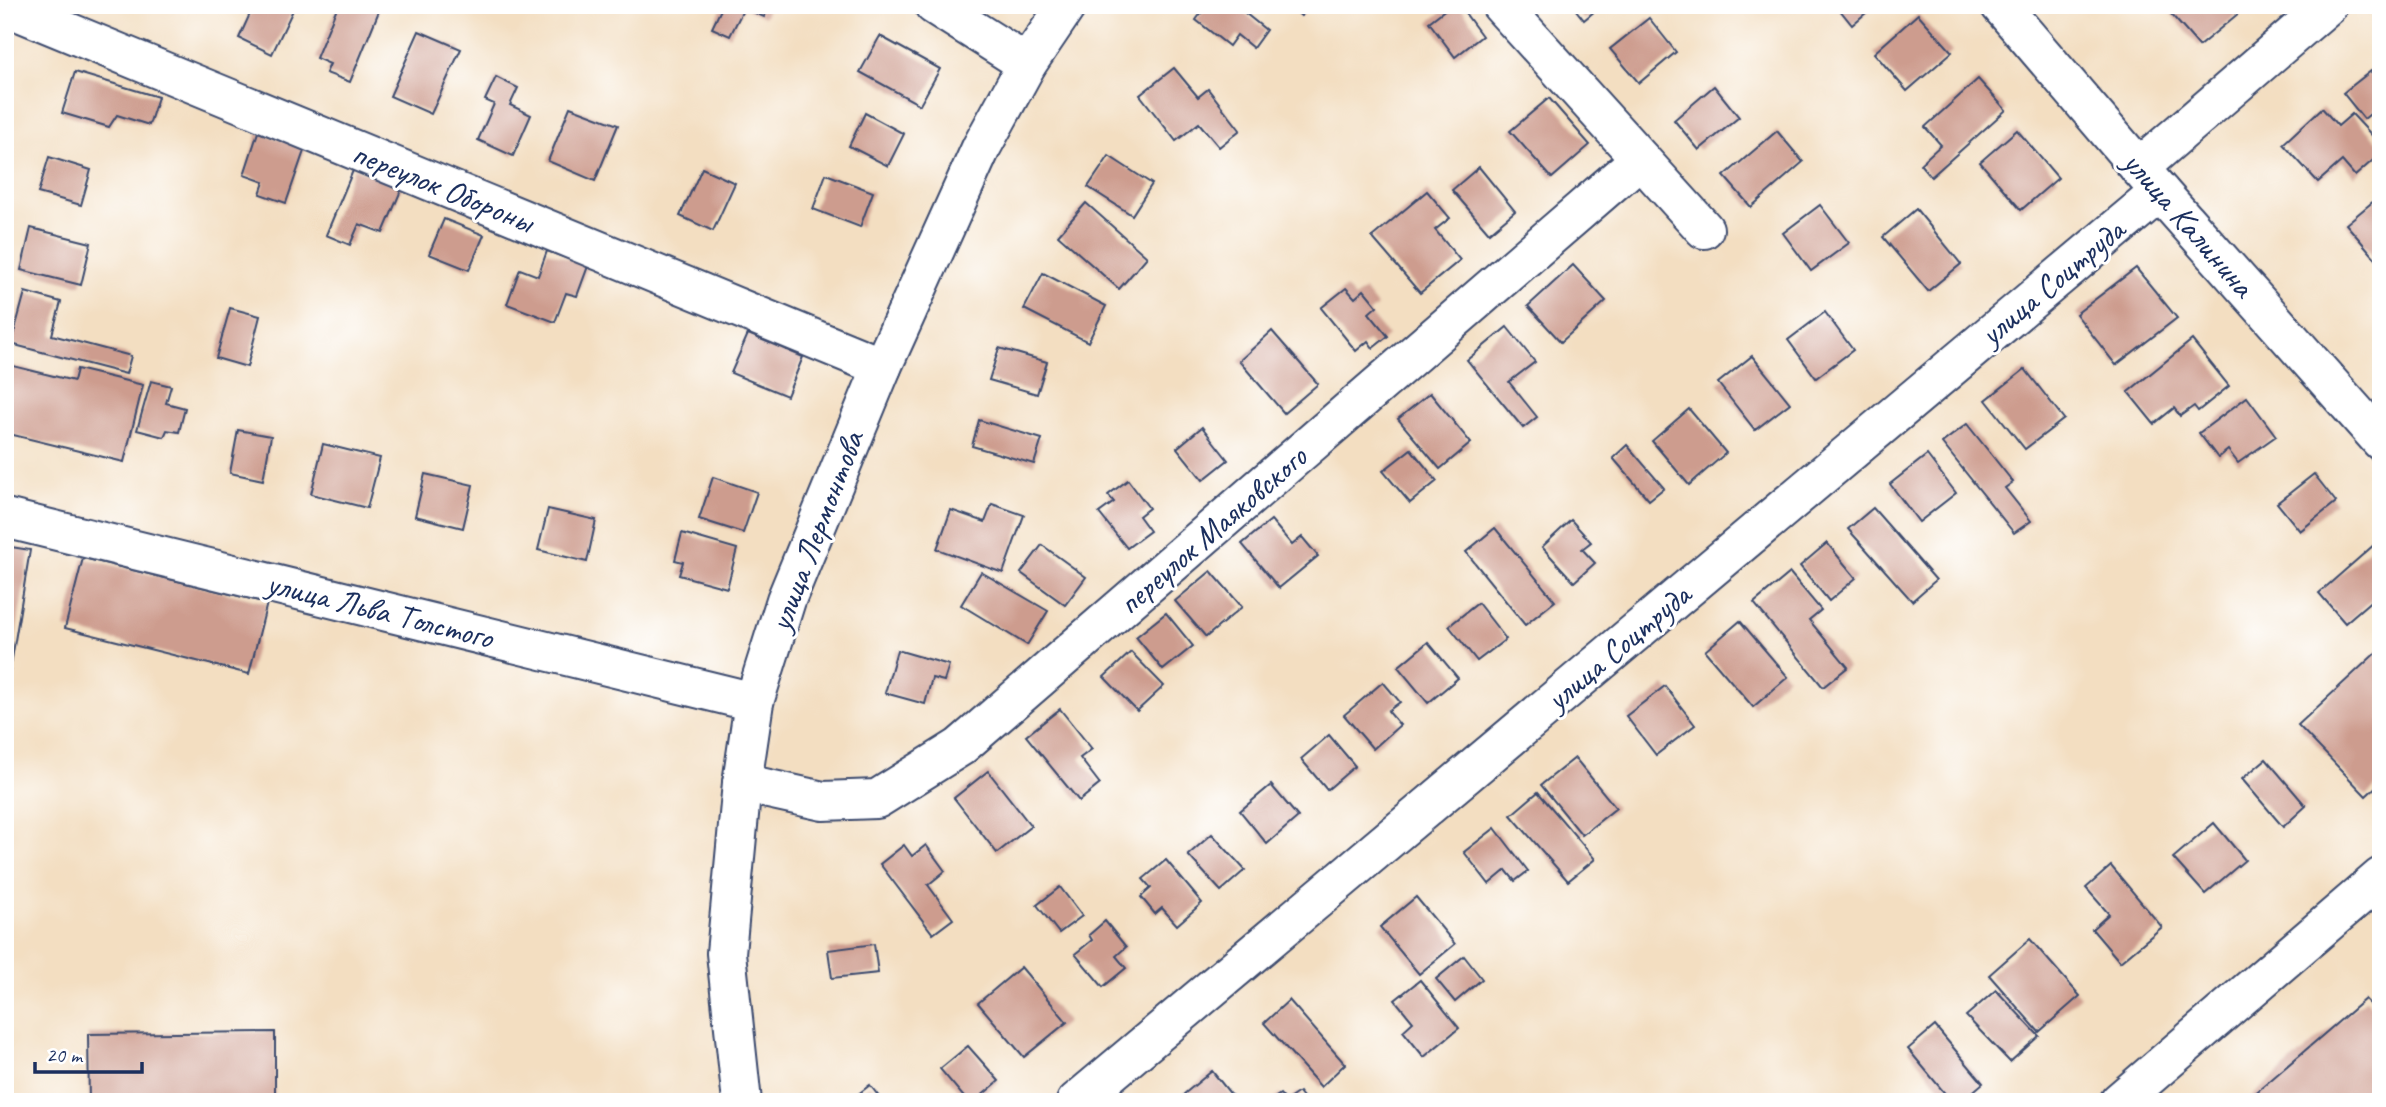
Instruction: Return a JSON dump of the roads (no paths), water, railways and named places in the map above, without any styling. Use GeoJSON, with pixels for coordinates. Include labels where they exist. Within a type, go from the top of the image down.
{"type":"FeatureCollection","features":[{"type":"Feature","properties":{"kind":"street"},"geometry":{"type":"LineString","coordinates":[[934,5],[1027,64]]}},
{"type":"Feature","properties":{"kind":"street","name":"улица Лермонтова"},"geometry":{"type":"LineString","coordinates":[[742,1102],[726,953],[742,783],[754,702],[786,600],[882,367],[981,149],[1027,64],[1067,5]]}},
{"type":"Feature","properties":{"kind":"street"},"geometry":{"type":"LineString","coordinates":[[1501,5],[1704,229]]}},
{"type":"Feature","properties":{"kind":"street","name":"улица Калинина"},"geometry":{"type":"LineString","coordinates":[[2000,5],[2150,180],[2381,441]]}},
{"type":"Feature","properties":{"kind":"street","name":"улица Соцтруда"},"geometry":{"type":"LineString","coordinates":[[1076,1102],[2150,180],[2328,5]]}},
{"type":"Feature","properties":{"kind":"street","name":"переулок Обороны"},"geometry":{"type":"LineString","coordinates":[[5,6],[882,367]]}},
{"type":"Feature","properties":{"kind":"street","name":"переулок Маяковского"},"geometry":{"type":"LineString","coordinates":[[742,783],[823,801],[877,799],[960,747],[1640,159]]}},
{"type":"Feature","properties":{"kind":"street","name":"улица Льва Толстого"},"geometry":{"type":"LineString","coordinates":[[5,518],[754,702]]}},
{"type":"Feature","properties":{"kind":"street"},"geometry":{"type":"LineString","coordinates":[[2119,1102],[2381,877]]}}]}
